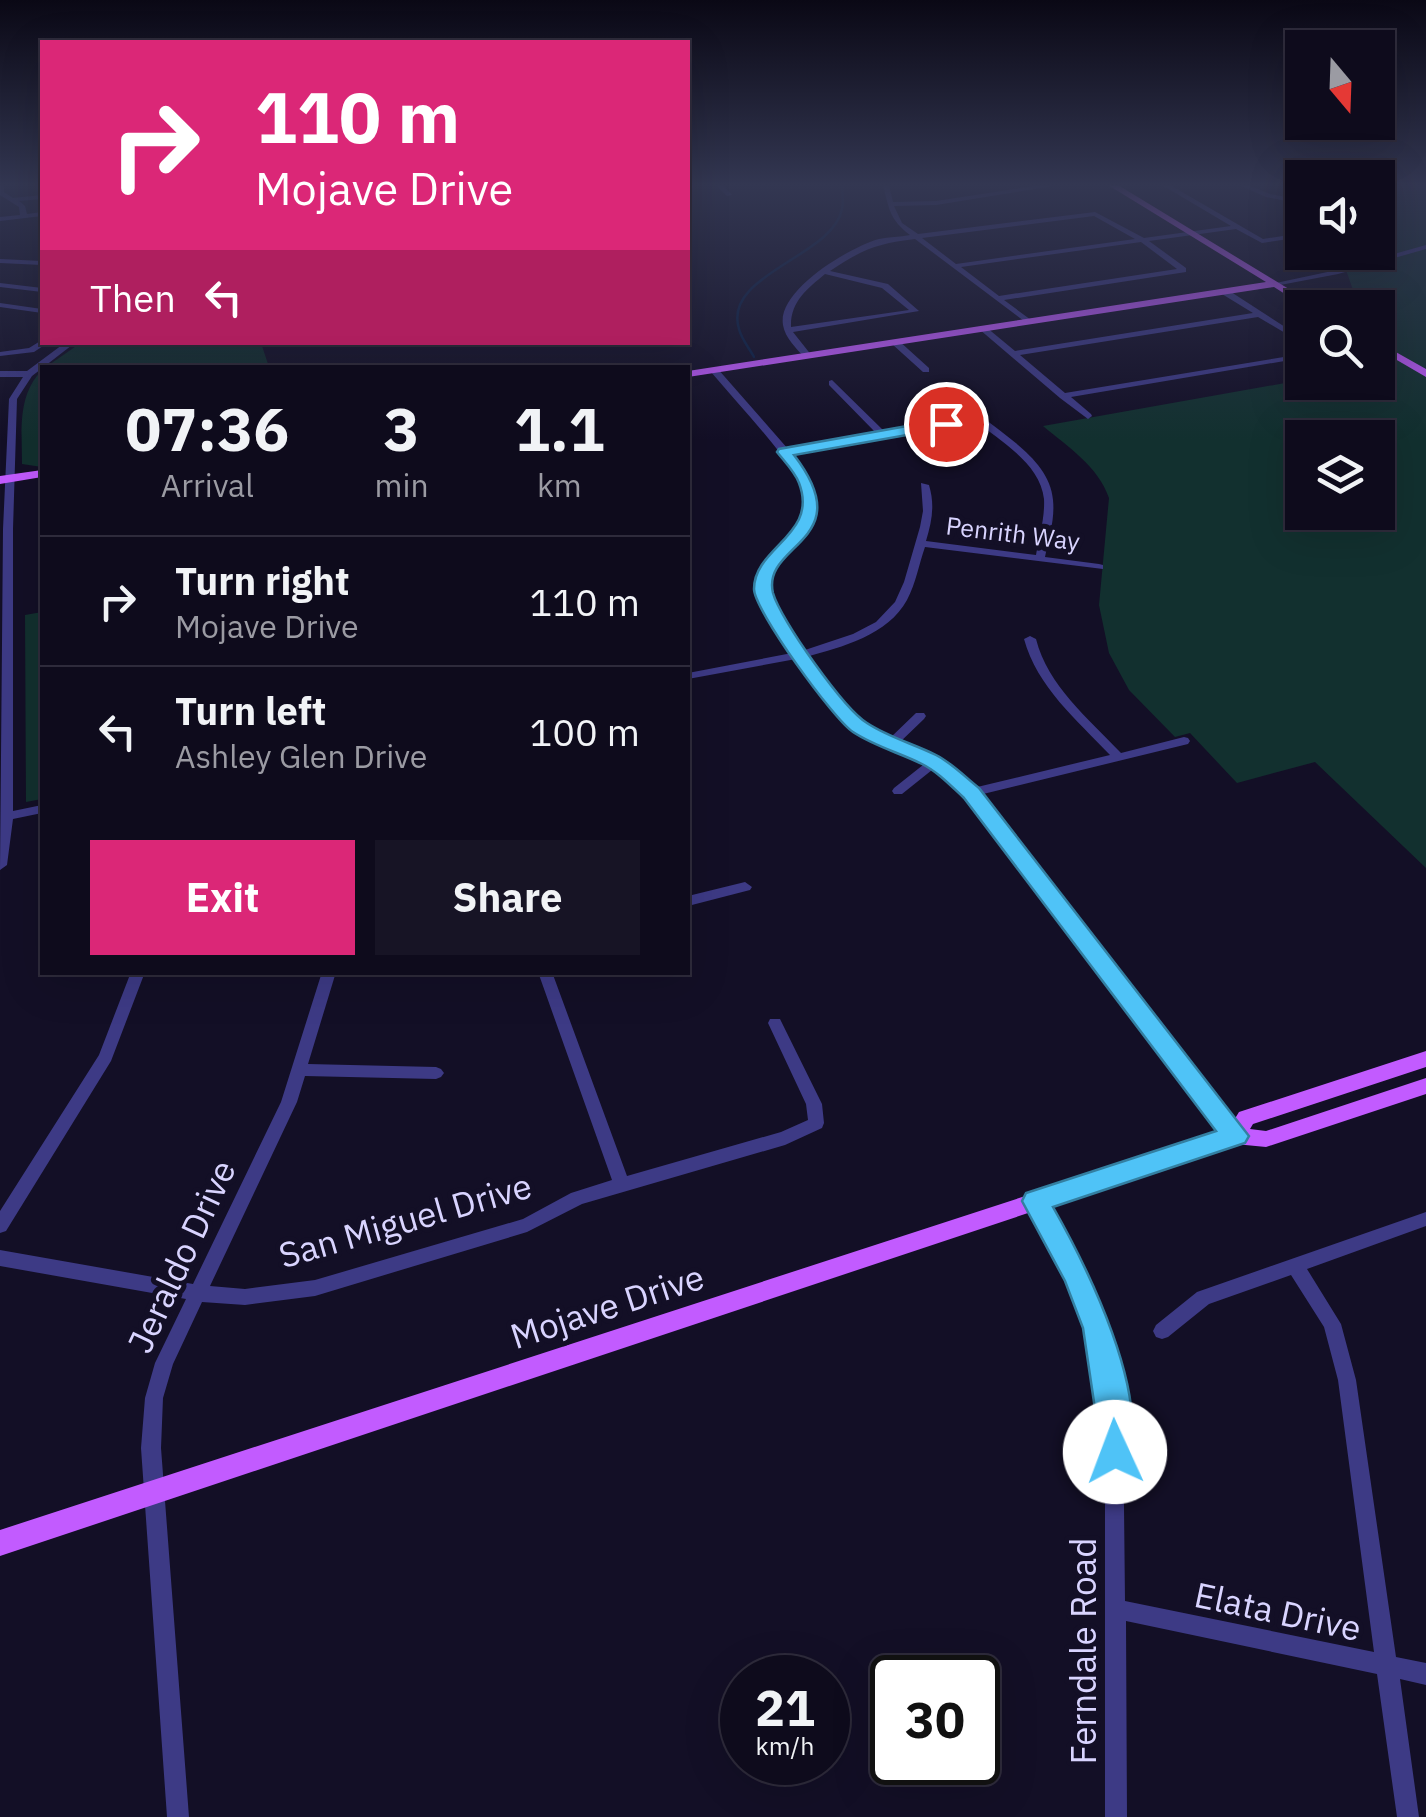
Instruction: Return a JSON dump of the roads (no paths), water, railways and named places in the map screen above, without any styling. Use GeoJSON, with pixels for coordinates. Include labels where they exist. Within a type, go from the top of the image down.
{"type":"FeatureCollection","features":[{"type":"Feature","properties":{"kind":"main road"},"geometry":{"type":"LineString","coordinates":[[1251,270],[1285,290]]}},
{"type":"Feature","properties":{"kind":"main road"},"geometry":{"type":"LineString","coordinates":[[690,374],[1275,284]]}},
{"type":"Feature","properties":{"kind":"main road"},"geometry":{"type":"LineString","coordinates":[[1395,355],[1426,374]]}},
{"type":"Feature","properties":{"kind":"main road"},"geometry":{"type":"LineString","coordinates":[[5,480],[40,474]]}},
{"type":"Feature","properties":{"kind":"main road","name":"Mojave Drive"},"geometry":{"type":"LineString","coordinates":[[1235,1136],[1246,1118],[1426,1059]]}},
{"type":"Feature","properties":{"kind":"main road","name":"Mojave Drive"},"geometry":{"type":"LineString","coordinates":[[0,1542],[1235,1136],[1266,1140],[1426,1086]]}},
{"type":"Feature","properties":{"kind":"street"},"geometry":{"type":"LineString","coordinates":[[808,356],[788,330],[786,312],[790,302],[829,270]]}},
{"type":"Feature","properties":{"kind":"street"},"geometry":{"type":"LineString","coordinates":[[961,270],[1028,322]]}},
{"type":"Feature","properties":{"kind":"street"},"geometry":{"type":"LineString","coordinates":[[998,299],[1183,270]]}},
{"type":"Feature","properties":{"kind":"street"},"geometry":{"type":"LineString","coordinates":[[1275,284],[1346,270]]}},
{"type":"Feature","properties":{"kind":"street"},"geometry":{"type":"LineString","coordinates":[[788,330],[915,311],[885,286],[826,272]]}},
{"type":"Feature","properties":{"kind":"street"},"geometry":{"type":"LineString","coordinates":[[0,285],[40,290]]}},
{"type":"Feature","properties":{"kind":"street"},"geometry":{"type":"LineString","coordinates":[[1225,292],[1285,330]]}},
{"type":"Feature","properties":{"kind":"street"},"geometry":{"type":"LineString","coordinates":[[0,305],[40,311]]}},
{"type":"Feature","properties":{"kind":"street"},"geometry":{"type":"LineString","coordinates":[[1013,354],[1260,314]]}},
{"type":"Feature","properties":{"kind":"street"},"geometry":{"type":"LineString","coordinates":[[983,329],[1088,416]]}},
{"type":"Feature","properties":{"kind":"street"},"geometry":{"type":"LineString","coordinates":[[895,342],[926,370]]}},
{"type":"Feature","properties":{"kind":"street"},"geometry":{"type":"LineString","coordinates":[[0,354],[32,350],[40,345]]}},
{"type":"Feature","properties":{"kind":"street"},"geometry":{"type":"LineString","coordinates":[[42,365],[68,345]]}},
{"type":"Feature","properties":{"kind":"street"},"geometry":{"type":"LineString","coordinates":[[1063,396],[1285,359]]}},
{"type":"Feature","properties":{"kind":"street"},"geometry":{"type":"LineString","coordinates":[[0,866],[4,817],[5,480],[13,398],[40,366]]}},
{"type":"Feature","properties":{"kind":"street"},"geometry":{"type":"LineString","coordinates":[[714,370],[806,481],[812,507],[797,539],[772,563],[763,588],[770,609],[839,710],[860,728],[934,762],[972,793],[1235,1136]]}},
{"type":"Feature","properties":{"kind":"street"},"geometry":{"type":"LineString","coordinates":[[0,374],[30,374]]}},
{"type":"Feature","properties":{"kind":"street"},"geometry":{"type":"LineString","coordinates":[[832,383],[883,435]]}},
{"type":"Feature","properties":{"kind":"street"},"geometry":{"type":"LineString","coordinates":[[784,452],[978,418],[1034,468],[1046,485],[1049,499],[1040,559]]}},
{"type":"Feature","properties":{"kind":"street"},"geometry":{"type":"LineString","coordinates":[[690,676],[856,638],[885,621],[905,595],[921,543],[930,510],[924,486]]}},
{"type":"Feature","properties":{"kind":"street","name":"Penrith Way"},"geometry":{"type":"LineString","coordinates":[[921,543],[1099,566]]}},
{"type":"Feature","properties":{"kind":"street"},"geometry":{"type":"LineString","coordinates":[[1030,639],[1032,655],[1042,673],[1118,757]]}},
{"type":"Feature","properties":{"kind":"street"},"geometry":{"type":"LineString","coordinates":[[891,744],[920,716]]}},
{"type":"Feature","properties":{"kind":"street"},"geometry":{"type":"LineString","coordinates":[[972,793],[1184,741]]}},
{"type":"Feature","properties":{"kind":"street"},"geometry":{"type":"LineString","coordinates":[[898,791],[934,762]]}},
{"type":"Feature","properties":{"kind":"street"},"geometry":{"type":"LineString","coordinates":[[4,817],[40,809]]}},
{"type":"Feature","properties":{"kind":"street"},"geometry":{"type":"LineString","coordinates":[[690,901],[745,887]]}},
{"type":"Feature","properties":{"kind":"street"},"geometry":{"type":"LineString","coordinates":[[0,1226],[106,1057],[137,975]]}},
{"type":"Feature","properties":{"kind":"street","name":"Jeraldo Drive"},"geometry":{"type":"LineString","coordinates":[[178,1817],[154,1492],[154,1398],[164,1364],[301,1070],[328,975]]}},
{"type":"Feature","properties":{"kind":"street"},"geometry":{"type":"LineString","coordinates":[[545,975],[622,1184]]}},
{"type":"Feature","properties":{"kind":"street","name":"San Miguel Drive"},"geometry":{"type":"LineString","coordinates":[[0,1258],[196,1293],[245,1297],[315,1288],[527,1225],[577,1198],[785,1138],[816,1123],[814,1104],[776,1023]]}},
{"type":"Feature","properties":{"kind":"street"},"geometry":{"type":"LineString","coordinates":[[301,1070],[436,1073]]}},
{"type":"Feature","properties":{"kind":"street","name":"Ferndale Road"},"geometry":{"type":"LineString","coordinates":[[1036,1201],[1090,1306],[1108,1368],[1114,1412],[1116,1817]]}},
{"type":"Feature","properties":{"kind":"street"},"geometry":{"type":"LineString","coordinates":[[1162,1331],[1203,1298],[1426,1218]]}},
{"type":"Feature","properties":{"kind":"street"},"geometry":{"type":"LineString","coordinates":[[1295,1266],[1322,1304],[1340,1347],[1408,1817]]}},
{"type":"Feature","properties":{"kind":"street","name":"Elata Drive"},"geometry":{"type":"LineString","coordinates":[[1116,1609],[1426,1674]]}},
{"type":"Feature","properties":{"kind":"waterway"},"geometry":{"type":"LineString","coordinates":[[754,357],[740,332],[738,310],[747,294],[777,270]]}}]}
